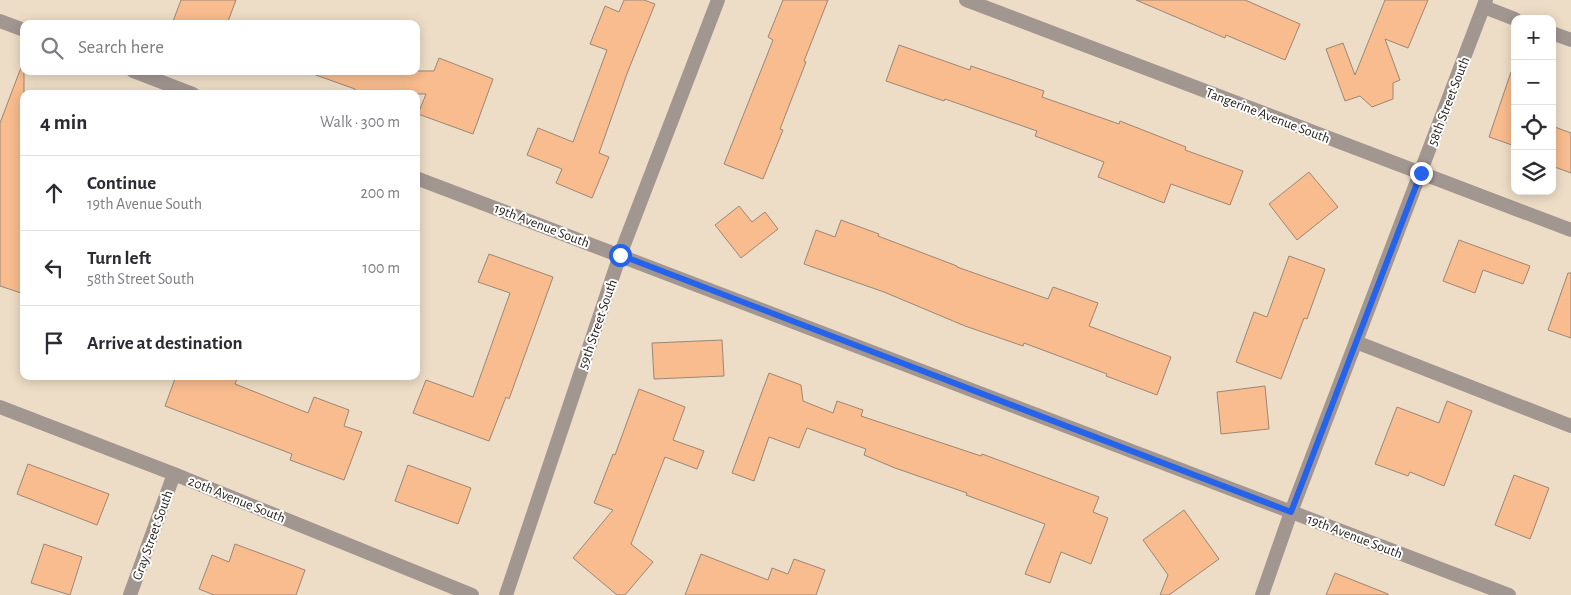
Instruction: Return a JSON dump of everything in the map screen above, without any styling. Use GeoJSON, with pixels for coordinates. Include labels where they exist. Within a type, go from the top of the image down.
{"type":"FeatureCollection","features":[{"type":"Feature","properties":{"kind":"street","name":"59th Street South"},"geometry":{"type":"LineString","coordinates":[[506,595],[620,255],[718,0]]}},
{"type":"Feature","properties":{"kind":"street","name":"Tangerine Avenue South"},"geometry":{"type":"LineString","coordinates":[[966,0],[1571,230]]}},
{"type":"Feature","properties":{"kind":"street","name":"58th Street South"},"geometry":{"type":"LineString","coordinates":[[1262,595],[1291,512],[1485,3]]}},
{"type":"Feature","properties":{"kind":"street"},"geometry":{"type":"LineString","coordinates":[[1485,3],[1511,17]]}},
{"type":"Feature","properties":{"kind":"street"},"geometry":{"type":"LineString","coordinates":[[0,21],[20,28]]}},
{"type":"Feature","properties":{"kind":"street"},"geometry":{"type":"LineString","coordinates":[[1556,34],[1571,40]]}},
{"type":"Feature","properties":{"kind":"street"},"geometry":{"type":"LineString","coordinates":[[143,75],[183,90]]}},
{"type":"Feature","properties":{"kind":"street","name":"19th Avenue South"},"geometry":{"type":"LineString","coordinates":[[420,180],[1509,595]]}},
{"type":"Feature","properties":{"kind":"street"},"geometry":{"type":"LineString","coordinates":[[1356,342],[1571,426]]}},
{"type":"Feature","properties":{"kind":"street","name":"20th Avenue South"},"geometry":{"type":"LineString","coordinates":[[0,407],[174,474],[472,595]]}},
{"type":"Feature","properties":{"kind":"street","name":"Gray Street South"},"geometry":{"type":"LineString","coordinates":[[130,595],[174,474]]}},
{"type":"Feature","properties":{"kind":"building"},"geometry":{"type":"Polygon","coordinates":[[[181,0],[236,0],[228,20],[174,20],[181,0]]]}},
{"type":"Feature","properties":{"kind":"building"},"geometry":{"type":"Polygon","coordinates":[[[624,0],[644,0],[655,4],[628,71],[599,153],[609,157],[592,198],[556,183],[562,169],[527,155],[538,128],[573,142],[607,50],[590,44],[605,6],[619,12],[624,0]]]}},
{"type":"Feature","properties":{"kind":"building"},"geometry":{"type":"Polygon","coordinates":[[[783,0],[828,0],[780,129],[783,130],[763,179],[724,164],[773,40],[768,37],[783,0]]]}},
{"type":"Feature","properties":{"kind":"building"},"geometry":{"type":"Polygon","coordinates":[[[1136,0],[1245,0],[1300,24],[1285,60],[1226,35],[1225,38],[1136,0]]]}},
{"type":"Feature","properties":{"kind":"building"},"geometry":{"type":"Polygon","coordinates":[[[1385,0],[1428,0],[1408,48],[1385,39],[1400,80],[1393,83],[1393,99],[1372,107],[1360,96],[1345,101],[1326,49],[1343,43],[1355,75],[1385,0]]]}},
{"type":"Feature","properties":{"kind":"building"},"geometry":{"type":"Polygon","coordinates":[[[899,45],[970,70],[971,66],[1044,91],[1042,97],[1119,124],[1120,121],[1186,147],[1185,150],[1243,171],[1230,205],[1171,184],[1164,203],[1098,177],[1104,162],[1035,136],[1037,131],[886,81],[899,45]]]}},
{"type":"Feature","properties":{"kind":"building"},"geometry":{"type":"Polygon","coordinates":[[[439,58],[493,79],[473,134],[420,115],[420,109],[426,94],[420,94],[420,90],[355,90],[316,75],[420,75],[420,71],[434,71],[439,58]]]}},
{"type":"Feature","properties":{"kind":"building"},"geometry":{"type":"Polygon","coordinates":[[[20,70],[20,75],[24,75],[24,90],[20,90],[20,293],[0,286],[0,123],[20,70]]]}},
{"type":"Feature","properties":{"kind":"building"},"geometry":{"type":"Polygon","coordinates":[[[1511,72],[1511,145],[1489,137],[1511,72]]]}},
{"type":"Feature","properties":{"kind":"building"},"geometry":{"type":"Polygon","coordinates":[[[1556,127],[1571,133],[1571,173],[1556,167],[1556,127]]]}},
{"type":"Feature","properties":{"kind":"building"},"geometry":{"type":"Polygon","coordinates":[[[1309,172],[1338,207],[1297,240],[1269,204],[1309,172]]]}},
{"type":"Feature","properties":{"kind":"building"},"geometry":{"type":"Polygon","coordinates":[[[739,206],[752,222],[765,212],[778,229],[741,258],[715,225],[739,206]]]}},
{"type":"Feature","properties":{"kind":"building"},"geometry":{"type":"Polygon","coordinates":[[[841,220],[957,267],[1048,299],[1053,287],[1098,303],[1089,326],[1171,357],[1157,395],[1024,343],[1023,346],[965,326],[884,292],[804,264],[816,230],[835,237],[841,220]]]}},
{"type":"Feature","properties":{"kind":"building"},"geometry":{"type":"Polygon","coordinates":[[[1459,240],[1530,266],[1523,284],[1483,270],[1475,293],[1443,281],[1459,240]]]}},
{"type":"Feature","properties":{"kind":"building"},"geometry":{"type":"Polygon","coordinates":[[[489,254],[553,277],[509,399],[506,397],[489,441],[413,413],[426,380],[473,397],[510,293],[478,282],[489,254]]]}},
{"type":"Feature","properties":{"kind":"building"},"geometry":{"type":"Polygon","coordinates":[[[1289,256],[1325,269],[1307,319],[1304,318],[1281,379],[1236,362],[1254,312],[1267,317],[1289,256]]]}},
{"type":"Feature","properties":{"kind":"building"},"geometry":{"type":"Polygon","coordinates":[[[1568,273],[1571,273],[1571,338],[1548,330],[1568,273]]]}},
{"type":"Feature","properties":{"kind":"building"},"geometry":{"type":"Polygon","coordinates":[[[722,340],[724,376],[654,379],[652,343],[722,340]]]}},
{"type":"Feature","properties":{"kind":"building"},"geometry":{"type":"Polygon","coordinates":[[[769,373],[801,385],[803,401],[833,413],[837,401],[863,410],[861,416],[981,456],[982,454],[1099,497],[1093,512],[1108,518],[1091,564],[1061,552],[1050,583],[1025,574],[1045,524],[966,495],[967,493],[895,468],[864,455],[866,449],[807,428],[799,448],[769,437],[754,481],[732,473],[769,373]]]}},
{"type":"Feature","properties":{"kind":"building"},"geometry":{"type":"Polygon","coordinates":[[[175,380],[236,380],[235,384],[308,413],[314,397],[349,410],[344,426],[362,432],[344,480],[290,460],[292,454],[165,406],[175,380]]]}},
{"type":"Feature","properties":{"kind":"building"},"geometry":{"type":"Polygon","coordinates":[[[1265,386],[1269,429],[1221,434],[1217,392],[1265,386]]]}},
{"type":"Feature","properties":{"kind":"building"},"geometry":{"type":"Polygon","coordinates":[[[639,389],[685,407],[673,440],[704,451],[697,469],[665,457],[631,544],[653,562],[625,595],[617,595],[573,558],[613,510],[594,503],[613,454],[615,455],[639,389]]]}},
{"type":"Feature","properties":{"kind":"building"},"geometry":{"type":"Polygon","coordinates":[[[1447,401],[1472,411],[1444,486],[1410,472],[1408,476],[1375,464],[1397,407],[1439,423],[1447,401]]]}},
{"type":"Feature","properties":{"kind":"building"},"geometry":{"type":"Polygon","coordinates":[[[28,464],[109,494],[97,525],[17,494],[28,464]]]}},
{"type":"Feature","properties":{"kind":"building"},"geometry":{"type":"Polygon","coordinates":[[[408,465],[471,488],[458,524],[395,501],[408,465]]]}},
{"type":"Feature","properties":{"kind":"building"},"geometry":{"type":"Polygon","coordinates":[[[1514,475],[1549,488],[1530,539],[1495,525],[1514,475]]]}},
{"type":"Feature","properties":{"kind":"building"},"geometry":{"type":"Polygon","coordinates":[[[1184,510],[1219,559],[1169,595],[1160,595],[1168,575],[1143,540],[1184,510]]]}},
{"type":"Feature","properties":{"kind":"building"},"geometry":{"type":"Polygon","coordinates":[[[44,544],[82,557],[70,595],[31,583],[44,544]]]}},
{"type":"Feature","properties":{"kind":"building"},"geometry":{"type":"Polygon","coordinates":[[[235,544],[305,570],[296,595],[214,595],[199,589],[212,555],[229,562],[235,544]]]}},
{"type":"Feature","properties":{"kind":"building"},"geometry":{"type":"Polygon","coordinates":[[[701,554],[768,580],[772,568],[788,574],[794,559],[825,570],[816,595],[685,595],[701,554]]]}},
{"type":"Feature","properties":{"kind":"building"},"geometry":{"type":"Polygon","coordinates":[[[1335,573],[1388,594],[1388,595],[1326,595],[1335,573]]]}},
{"type":"Feature","properties":{"kind":"route"},"geometry":{"type":"LineString","coordinates":[[620,255],[1291,512],[1421,173]]}}]}
